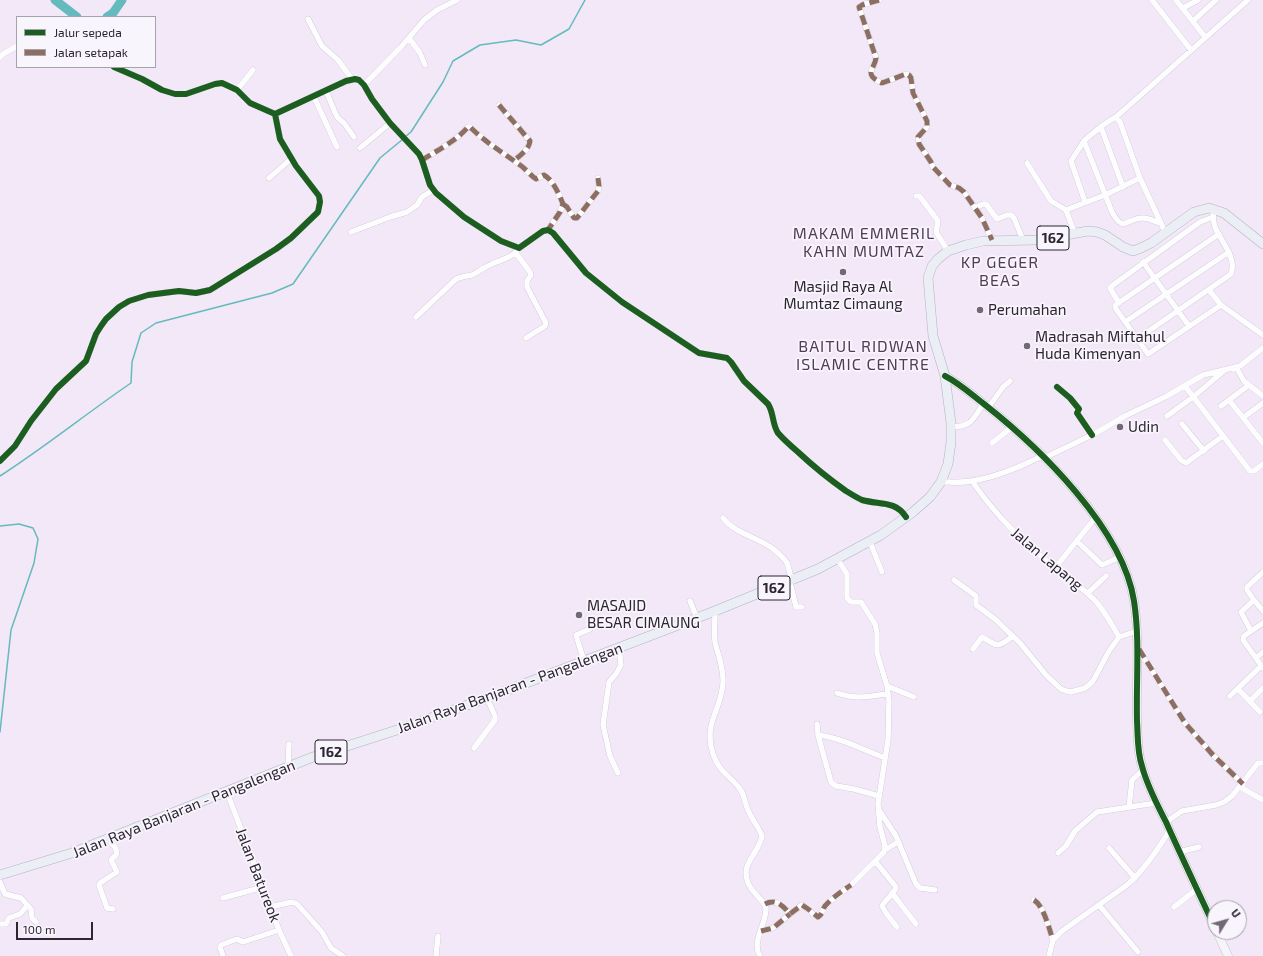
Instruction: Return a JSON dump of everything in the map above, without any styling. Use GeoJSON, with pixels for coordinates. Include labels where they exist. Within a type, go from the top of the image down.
{"type":"FeatureCollection","features":[{"type":"Feature","properties":{"kind":"main road","name":"Jalan Raya Banjaran - Pangalengan"},"geometry":{"type":"LineString","coordinates":[[0,875],[72,854],[313,757],[400,729],[487,698],[716,612],[791,582],[838,560],[871,542],[906,517],[930,497],[941,482],[948,464],[951,427],[945,376],[933,336],[928,278],[932,266],[938,259],[948,251],[966,244],[992,240],[1052,238],[1088,231],[1105,235],[1123,247],[1133,251],[1151,243],[1194,212],[1202,209],[1213,213]]}},
{"type":"Feature","properties":{"kind":"main road"},"geometry":{"type":"LineString","coordinates":[[1213,213],[1224,213],[1263,244]]}},
{"type":"Feature","properties":{"kind":"street"},"geometry":{"type":"LineString","coordinates":[[364,85],[409,38],[417,27],[430,15],[457,0]]}},
{"type":"Feature","properties":{"kind":"street"},"geometry":{"type":"LineString","coordinates":[[879,0],[859,7],[876,58],[871,68],[871,73],[875,79],[883,83],[906,74],[909,75],[911,78],[913,92],[927,121],[927,127],[918,137],[919,144],[932,162],[935,170],[950,185],[962,190],[985,223],[992,240]]}},
{"type":"Feature","properties":{"kind":"street"},"geometry":{"type":"LineString","coordinates":[[1152,0],[1192,50]]}},
{"type":"Feature","properties":{"kind":"street"},"geometry":{"type":"LineString","coordinates":[[1176,0],[1205,37]]}},
{"type":"Feature","properties":{"kind":"street"},"geometry":{"type":"LineString","coordinates":[[1183,8],[1198,0]]}},
{"type":"Feature","properties":{"kind":"street"},"geometry":{"type":"LineString","coordinates":[[1193,21],[1216,0]]}},
{"type":"Feature","properties":{"kind":"street"},"geometry":{"type":"LineString","coordinates":[[1086,202],[1071,161],[1084,141],[1101,127],[1116,118],[1248,0]]}},
{"type":"Feature","properties":{"kind":"street"},"geometry":{"type":"LineString","coordinates":[[308,19],[322,46],[338,60],[352,79]]}},
{"type":"Feature","properties":{"kind":"street"},"geometry":{"type":"LineString","coordinates":[[409,38],[420,54],[425,65]]}},
{"type":"Feature","properties":{"kind":"street"},"geometry":{"type":"LineString","coordinates":[[0,57],[16,47]]}},
{"type":"Feature","properties":{"kind":"street"},"geometry":{"type":"LineString","coordinates":[[116,68],[142,79],[162,90],[175,94],[186,94],[219,83],[226,84],[236,90],[250,103],[275,114],[352,79],[357,79],[364,85],[372,99],[390,123],[416,150],[422,160],[433,190],[464,217],[517,250],[531,275],[527,281],[527,287],[546,323],[545,326],[526,338]]}},
{"type":"Feature","properties":{"kind":"street"},"geometry":{"type":"LineString","coordinates":[[236,90],[253,70]]}},
{"type":"Feature","properties":{"kind":"street"},"geometry":{"type":"LineString","coordinates":[[326,91],[337,117],[344,123],[354,137]]}},
{"type":"Feature","properties":{"kind":"street"},"geometry":{"type":"LineString","coordinates":[[314,97],[337,147]]}},
{"type":"Feature","properties":{"kind":"street"},"geometry":{"type":"LineString","coordinates":[[499,105],[530,141],[527,149],[514,161]]}},
{"type":"Feature","properties":{"kind":"street"},"geometry":{"type":"LineString","coordinates":[[0,461],[15,446],[31,421],[56,389],[86,361],[96,334],[106,319],[119,307],[128,301],[148,294],[179,291],[196,293],[210,290],[276,250],[317,213],[320,207],[319,196],[291,159],[280,139],[275,114]]}},
{"type":"Feature","properties":{"kind":"street"},"geometry":{"type":"LineString","coordinates":[[1116,118],[1120,122],[1140,178],[1165,232]]}},
{"type":"Feature","properties":{"kind":"street"},"geometry":{"type":"LineString","coordinates":[[360,148],[390,123]]}},
{"type":"Feature","properties":{"kind":"street"},"geometry":{"type":"LineString","coordinates":[[422,160],[459,136],[468,126],[490,145],[514,161],[536,179],[545,175],[554,187],[563,204],[567,207],[574,218],[577,218],[598,191],[598,178]]}},
{"type":"Feature","properties":{"kind":"street"},"geometry":{"type":"LineString","coordinates":[[1101,127],[1122,186]]}},
{"type":"Feature","properties":{"kind":"street"},"geometry":{"type":"LineString","coordinates":[[1084,141],[1117,221],[1127,223],[1142,218],[1161,223]]}},
{"type":"Feature","properties":{"kind":"street"},"geometry":{"type":"LineString","coordinates":[[269,178],[291,159]]}},
{"type":"Feature","properties":{"kind":"street"},"geometry":{"type":"LineString","coordinates":[[1027,163],[1051,201],[1066,210],[1075,234]]}},
{"type":"Feature","properties":{"kind":"street"},"geometry":{"type":"LineString","coordinates":[[1066,210],[1105,195],[1140,178]]}},
{"type":"Feature","properties":{"kind":"street"},"geometry":{"type":"LineString","coordinates":[[351,232],[407,212],[417,205],[422,197],[433,190]]}},
{"type":"Feature","properties":{"kind":"street"},"geometry":{"type":"LineString","coordinates":[[916,196],[921,198],[938,221],[936,232],[948,251]]}},
{"type":"Feature","properties":{"kind":"street"},"geometry":{"type":"LineString","coordinates":[[548,230],[560,212],[563,204]]}},
{"type":"Feature","properties":{"kind":"street"},"geometry":{"type":"LineString","coordinates":[[975,208],[986,204],[997,219],[1011,215],[1014,218],[1023,240]]}},
{"type":"Feature","properties":{"kind":"street"},"geometry":{"type":"LineString","coordinates":[[1119,303],[1110,288],[1143,262],[1213,213],[1215,227],[1229,252],[1233,263],[1231,274],[1137,339]]}},
{"type":"Feature","properties":{"kind":"street"},"geometry":{"type":"LineString","coordinates":[[416,317],[456,279],[463,276],[472,275],[491,264],[500,262],[543,230],[548,230],[553,233],[586,273],[631,308],[699,353],[729,359],[744,381],[768,404],[773,422],[778,432],[790,445],[823,474],[852,495],[862,500],[893,505],[906,517]]}},
{"type":"Feature","properties":{"kind":"street"},"geometry":{"type":"LineString","coordinates":[[1218,234],[1115,306],[1147,353],[1150,353],[1221,305]]}},
{"type":"Feature","properties":{"kind":"street"},"geometry":{"type":"LineString","coordinates":[[1125,322],[1229,252]]}},
{"type":"Feature","properties":{"kind":"street"},"geometry":{"type":"LineString","coordinates":[[1143,262],[1189,326]]}},
{"type":"Feature","properties":{"kind":"street"},"geometry":{"type":"LineString","coordinates":[[1209,290],[1221,305],[1263,335]]}},
{"type":"Feature","properties":{"kind":"street"},"geometry":{"type":"LineString","coordinates":[[941,482],[972,481],[1010,471],[1094,434],[1125,416],[1208,373],[1240,366],[1263,348]]}},
{"type":"Feature","properties":{"kind":"street"},"geometry":{"type":"LineString","coordinates":[[1236,367],[1240,376],[1263,396]]}},
{"type":"Feature","properties":{"kind":"street"},"geometry":{"type":"LineString","coordinates":[[1167,416],[1193,397],[1225,370]]}},
{"type":"Feature","properties":{"kind":"street"},"geometry":{"type":"LineString","coordinates":[[945,376],[959,384],[1012,427],[1043,457],[1073,490],[1095,518],[1120,556],[1130,580],[1137,631],[1136,690],[1139,755],[1143,770],[1156,803],[1207,911]]}},
{"type":"Feature","properties":{"kind":"street"},"geometry":{"type":"LineString","coordinates":[[951,427],[963,426],[971,422],[1010,381]]}},
{"type":"Feature","properties":{"kind":"street"},"geometry":{"type":"LineString","coordinates":[[1221,406],[1249,385]]}},
{"type":"Feature","properties":{"kind":"street"},"geometry":{"type":"LineString","coordinates":[[1185,386],[1250,471],[1254,471],[1263,464]]}},
{"type":"Feature","properties":{"kind":"street"},"geometry":{"type":"LineString","coordinates":[[1229,400],[1262,438]]}},
{"type":"Feature","properties":{"kind":"street"},"geometry":{"type":"LineString","coordinates":[[1244,417],[1263,403]]}},
{"type":"Feature","properties":{"kind":"street"},"geometry":{"type":"LineString","coordinates":[[1182,424],[1204,451]]}},
{"type":"Feature","properties":{"kind":"street"},"geometry":{"type":"LineString","coordinates":[[992,442],[1012,427]]}},
{"type":"Feature","properties":{"kind":"street"},"geometry":{"type":"LineString","coordinates":[[1165,440],[1185,463],[1188,463],[1223,436]]}},
{"type":"Feature","properties":{"kind":"street","name":"Jalan Lapang"},"geometry":{"type":"LineString","coordinates":[[972,481],[984,500],[1004,523],[1055,568],[1088,593],[1098,604],[1119,638]]}},
{"type":"Feature","properties":{"kind":"street"},"geometry":{"type":"LineString","coordinates":[[723,518],[727,524],[772,547],[787,563],[796,607],[802,607]]}},
{"type":"Feature","properties":{"kind":"street"},"geometry":{"type":"LineString","coordinates":[[1055,568],[1095,518]]}},
{"type":"Feature","properties":{"kind":"street"},"geometry":{"type":"LineString","coordinates":[[871,542],[882,572]]}},
{"type":"Feature","properties":{"kind":"street"},"geometry":{"type":"LineString","coordinates":[[1080,544],[1102,566],[1120,556]]}},
{"type":"Feature","properties":{"kind":"street"},"geometry":{"type":"LineString","coordinates":[[838,560],[848,574],[847,598],[851,602],[861,602],[875,624],[877,633],[877,655],[887,686],[889,720],[888,740],[879,796],[880,827],[885,850]]}},
{"type":"Feature","properties":{"kind":"street"},"geometry":{"type":"LineString","coordinates":[[1263,572],[1247,587],[1247,590],[1263,611]]}},
{"type":"Feature","properties":{"kind":"street"},"geometry":{"type":"LineString","coordinates":[[1088,593],[1106,576]]}},
{"type":"Feature","properties":{"kind":"street"},"geometry":{"type":"LineString","coordinates":[[954,580],[972,592],[977,599],[976,605],[995,619],[1013,636],[1057,685],[1066,692],[1085,688],[1093,681],[1109,651],[1119,638],[1137,631]]}},
{"type":"Feature","properties":{"kind":"street"},"geometry":{"type":"LineString","coordinates":[[1251,631],[1241,612],[1254,600]]}},
{"type":"Feature","properties":{"kind":"street"},"geometry":{"type":"LineString","coordinates":[[690,601],[697,618]]}},
{"type":"Feature","properties":{"kind":"street"},"geometry":{"type":"LineString","coordinates":[[716,612],[714,630],[723,674],[723,684],[721,698],[711,722],[709,734],[710,744],[721,771],[740,789],[749,814],[761,833],[761,839],[746,871],[749,887],[765,904],[766,910],[756,944],[756,949],[760,956]]}},
{"type":"Feature","properties":{"kind":"street"},"geometry":{"type":"LineString","coordinates":[[1230,696],[1262,667],[1243,640],[1244,636],[1263,623]]}},
{"type":"Feature","properties":{"kind":"street"},"geometry":{"type":"LineString","coordinates":[[584,661],[576,635],[590,628]]}},
{"type":"Feature","properties":{"kind":"street"},"geometry":{"type":"LineString","coordinates":[[973,649],[982,637],[996,645],[1004,643],[1013,636]]}},
{"type":"Feature","properties":{"kind":"street"},"geometry":{"type":"LineString","coordinates":[[1137,646],[1185,722],[1213,755],[1242,785],[1263,800]]}},
{"type":"Feature","properties":{"kind":"street"},"geometry":{"type":"LineString","coordinates":[[618,773],[610,756],[603,724],[609,682],[616,674],[621,664],[619,648]]}},
{"type":"Feature","properties":{"kind":"street"},"geometry":{"type":"LineString","coordinates":[[1256,658],[1263,652]]}},
{"type":"Feature","properties":{"kind":"street"},"geometry":{"type":"LineString","coordinates":[[887,686],[914,697]]}},
{"type":"Feature","properties":{"kind":"street"},"geometry":{"type":"LineString","coordinates":[[1250,701],[1263,688]]}},
{"type":"Feature","properties":{"kind":"street"},"geometry":{"type":"LineString","coordinates":[[1238,689],[1260,712]]}},
{"type":"Feature","properties":{"kind":"street"},"geometry":{"type":"LineString","coordinates":[[837,693],[852,697],[888,694]]}},
{"type":"Feature","properties":{"kind":"street"},"geometry":{"type":"LineString","coordinates":[[474,748],[495,720],[495,716],[487,698]]}},
{"type":"Feature","properties":{"kind":"street"},"geometry":{"type":"LineString","coordinates":[[817,724],[818,735],[831,782],[836,786],[879,796]]}},
{"type":"Feature","properties":{"kind":"street"},"geometry":{"type":"LineString","coordinates":[[818,735],[853,744],[885,758]]}},
{"type":"Feature","properties":{"kind":"street"},"geometry":{"type":"LineString","coordinates":[[288,768],[289,744]]}},
{"type":"Feature","properties":{"kind":"street"},"geometry":{"type":"LineString","coordinates":[[1166,822],[1182,811],[1216,805],[1224,802],[1242,785],[1258,763],[1263,763]]}},
{"type":"Feature","properties":{"kind":"street"},"geometry":{"type":"LineString","coordinates":[[1129,807],[1132,780],[1143,770]]}},
{"type":"Feature","properties":{"kind":"street","name":"Jalan Batureok"},"geometry":{"type":"LineString","coordinates":[[227,792],[270,907],[291,956]]}},
{"type":"Feature","properties":{"kind":"street"},"geometry":{"type":"LineString","coordinates":[[1058,853],[1066,846],[1075,831],[1094,814],[1104,810],[1156,803]]}},
{"type":"Feature","properties":{"kind":"street"},"geometry":{"type":"LineString","coordinates":[[879,810],[898,842],[917,886],[920,888],[935,890]]}},
{"type":"Feature","properties":{"kind":"street"},"geometry":{"type":"LineString","coordinates":[[1049,956],[1053,940],[1062,931],[1135,878],[1148,863],[1169,831]]}},
{"type":"Feature","properties":{"kind":"street"},"geometry":{"type":"LineString","coordinates":[[108,839],[116,852],[116,855],[111,860],[117,872],[99,885],[107,908],[113,909]]}},
{"type":"Feature","properties":{"kind":"street"},"geometry":{"type":"LineString","coordinates":[[761,931],[773,928],[802,906],[808,908],[820,917],[825,907],[851,884],[885,850],[898,842]]}},
{"type":"Feature","properties":{"kind":"street"},"geometry":{"type":"LineString","coordinates":[[1109,848],[1135,878]]}},
{"type":"Feature","properties":{"kind":"street"},"geometry":{"type":"LineString","coordinates":[[1179,852],[1199,848]]}},
{"type":"Feature","properties":{"kind":"street"},"geometry":{"type":"LineString","coordinates":[[875,861],[895,885],[896,889],[885,900],[882,907],[897,927]]}},
{"type":"Feature","properties":{"kind":"street"},"geometry":{"type":"LineString","coordinates":[[0,882],[5,894],[21,898],[31,909],[32,918],[36,922]]}},
{"type":"Feature","properties":{"kind":"street"},"geometry":{"type":"LineString","coordinates":[[223,898],[263,887]]}},
{"type":"Feature","properties":{"kind":"street"},"geometry":{"type":"LineString","coordinates":[[1174,907],[1197,889]]}},
{"type":"Feature","properties":{"kind":"street"},"geometry":{"type":"LineString","coordinates":[[892,893],[916,924]]}},
{"type":"Feature","properties":{"kind":"street"},"geometry":{"type":"LineString","coordinates":[[1034,900],[1041,908],[1053,940]]}},
{"type":"Feature","properties":{"kind":"street"},"geometry":{"type":"LineString","coordinates":[[270,907],[292,902],[296,904],[322,932],[331,948],[343,956]]}},
{"type":"Feature","properties":{"kind":"street"},"geometry":{"type":"LineString","coordinates":[[765,904],[772,902],[778,903],[790,914]]}},
{"type":"Feature","properties":{"kind":"street"},"geometry":{"type":"LineString","coordinates":[[1099,905],[1138,952]]}},
{"type":"Feature","properties":{"kind":"street"},"geometry":{"type":"LineString","coordinates":[[0,924],[6,924],[9,918],[20,914],[27,906]]}},
{"type":"Feature","properties":{"kind":"street"},"geometry":{"type":"LineString","coordinates":[[223,956],[220,947],[221,944],[237,939],[243,942],[279,930]]}},
{"type":"Feature","properties":{"kind":"street"},"geometry":{"type":"LineString","coordinates":[[436,956],[438,936]]}},
{"type":"Feature","properties":{"kind":"street"},"geometry":{"type":"LineString","coordinates":[[1221,940],[1228,956]]}},
{"type":"Feature","properties":{"kind":"waterway"},"geometry":{"type":"LineString","coordinates":[[55,0],[76,16]]}},
{"type":"Feature","properties":{"kind":"waterway"},"geometry":{"type":"LineString","coordinates":[[108,16],[113,13],[122,0]]}},
{"type":"Feature","properties":{"kind":"waterway"},"geometry":{"type":"LineString","coordinates":[[406,136],[411,132],[443,82],[453,61],[480,45],[516,40],[541,45],[569,29],[585,0]]}},
{"type":"Feature","properties":{"kind":"waterway"},"geometry":{"type":"LineString","coordinates":[[0,476],[131,383],[132,362],[141,333],[156,323],[272,293],[293,284],[380,158],[403,139]]}},
{"type":"Feature","properties":{"kind":"waterway"},"geometry":{"type":"LineString","coordinates":[[0,526],[19,524],[33,528],[38,539],[34,563],[11,630],[0,732]]}},
{"type":"Feature","properties":{"kind":"marked path"},"geometry":{"type":"LineString","coordinates":[[879,0],[859,7],[876,58],[871,71],[872,77],[882,83],[906,74],[909,75],[911,78],[913,93],[927,121],[927,127],[918,137],[919,144],[933,167],[950,185],[959,188],[964,192],[982,218],[992,240]]}},
{"type":"Feature","properties":{"kind":"marked path"},"geometry":{"type":"LineString","coordinates":[[499,105],[530,141],[526,150],[514,161]]}},
{"type":"Feature","properties":{"kind":"marked path"},"geometry":{"type":"LineString","coordinates":[[422,160],[452,141],[468,127],[470,127],[536,179],[544,175],[553,184],[563,204],[560,212],[548,230]]}},
{"type":"Feature","properties":{"kind":"marked path"},"geometry":{"type":"LineString","coordinates":[[563,204],[567,207],[574,218],[577,218],[598,191],[598,178]]}},
{"type":"Feature","properties":{"kind":"marked path"},"geometry":{"type":"LineString","coordinates":[[1139,649],[1185,723],[1213,755],[1243,784]]}},
{"type":"Feature","properties":{"kind":"marked path"},"geometry":{"type":"LineString","coordinates":[[765,904],[769,902],[776,902],[790,914],[802,905],[818,917],[821,915],[824,907],[828,903],[851,885]]}},
{"type":"Feature","properties":{"kind":"marked path"},"geometry":{"type":"LineString","coordinates":[[1034,900],[1041,907],[1053,940]]}},
{"type":"Feature","properties":{"kind":"marked path"},"geometry":{"type":"LineString","coordinates":[[761,931],[773,928],[790,914]]}},
{"type":"Feature","properties":{"kind":"cycle path"},"geometry":{"type":"LineString","coordinates":[[116,68],[142,79],[162,90],[175,94],[186,94],[222,83],[237,90],[250,103],[275,114],[346,81],[355,79],[359,80],[390,123],[419,154],[430,185],[436,193],[464,217],[501,241],[519,248],[543,231],[548,230],[553,233],[586,273],[622,302],[699,353],[727,358],[744,381],[768,404],[778,433],[821,472],[858,498],[892,505],[906,517]]}},
{"type":"Feature","properties":{"kind":"cycle path"},"geometry":{"type":"LineString","coordinates":[[0,461],[15,446],[31,421],[56,389],[86,361],[96,334],[106,319],[119,307],[129,301],[148,295],[179,291],[196,293],[210,290],[276,249],[291,238],[318,212],[320,202],[319,196],[296,166],[280,139],[275,114]]}},
{"type":"Feature","properties":{"kind":"cycle path"},"geometry":{"type":"LineString","coordinates":[[945,376],[965,389],[1030,443],[1076,492],[1114,546],[1127,574],[1136,616],[1137,721],[1140,761],[1152,795],[1207,911]]}},
{"type":"Feature","properties":{"kind":"cycle path"},"geometry":{"type":"LineString","coordinates":[[1057,387],[1070,398],[1079,409],[1077,413],[1092,435]]}},
{"type":"Feature","properties":{"kind":"place","name":"Masjid Raya Al Mumtaz Cimaung"},"geometry":{"type":"Point","coordinates":[843,272]}},
{"type":"Feature","properties":{"kind":"place","name":"Perumahan"},"geometry":{"type":"Point","coordinates":[980,310]}},
{"type":"Feature","properties":{"kind":"place","name":"Madrasah Miftahul Huda Kimenyan"},"geometry":{"type":"Point","coordinates":[1027,346]}},
{"type":"Feature","properties":{"kind":"place","name":"Udin"},"geometry":{"type":"Point","coordinates":[1120,427]}},
{"type":"Feature","properties":{"kind":"place","name":"MASAJID BESAR CIMAUNG"},"geometry":{"type":"Point","coordinates":[579,615]}},
{"type":"Feature","properties":{"kind":"district","name":"MAKAM EMMERIL KAHN MUMTAZ"},"geometry":{"type":"Point","coordinates":[864,243]}},
{"type":"Feature","properties":{"kind":"district","name":"KP GEGER BEAS"},"geometry":{"type":"Point","coordinates":[1000,272]}},
{"type":"Feature","properties":{"kind":"district","name":"BAITUL RIDWAN ISLAMIC CENTRE"},"geometry":{"type":"Point","coordinates":[863,356]}}]}
